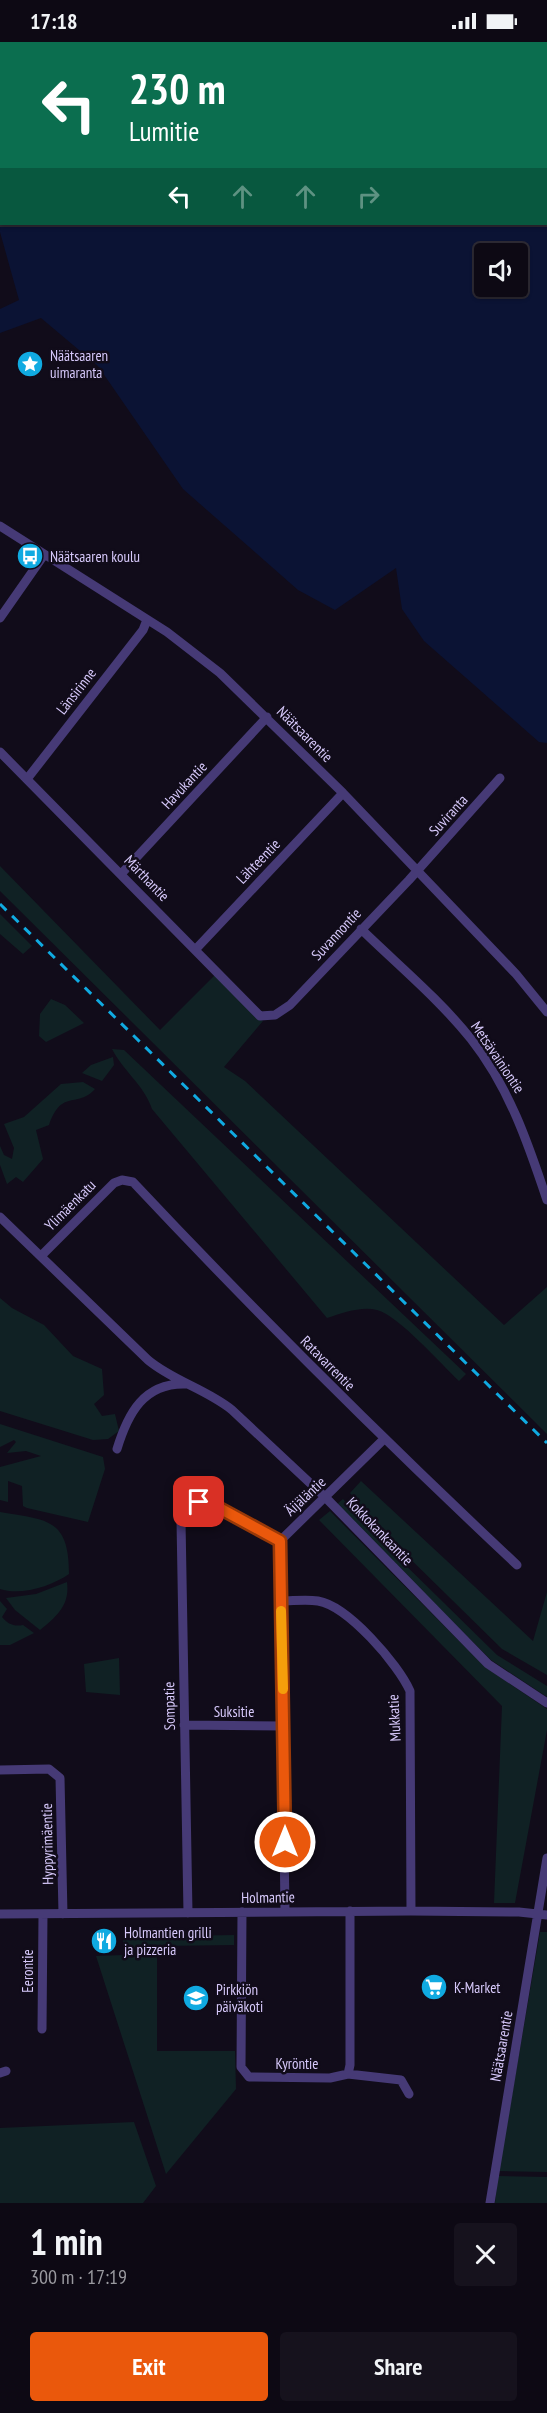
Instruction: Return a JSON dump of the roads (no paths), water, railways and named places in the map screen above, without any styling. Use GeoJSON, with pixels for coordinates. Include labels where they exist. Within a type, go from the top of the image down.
{"type":"FeatureCollection","features":[{"type":"Feature","properties":{"kind":"street","name":"Näätsaarentie"},"geometry":{"type":"LineString","coordinates":[[0,526],[147,620],[220,673],[343,793],[516,974],[547,1012]]}},
{"type":"Feature","properties":{"kind":"street"},"geometry":{"type":"LineString","coordinates":[[0,618],[44,555]]}},
{"type":"Feature","properties":{"kind":"street","name":"Länsirinne"},"geometry":{"type":"LineString","coordinates":[[27,779],[142,630],[147,620]]}},
{"type":"Feature","properties":{"kind":"street","name":"Havukantie"},"geometry":{"type":"LineString","coordinates":[[122,873],[267,717]]}},
{"type":"Feature","properties":{"kind":"street","name":"Märthantie"},"geometry":{"type":"LineString","coordinates":[[0,752],[122,873],[260,1016],[275,1015]]}},
{"type":"Feature","properties":{"kind":"street","name":"Suviranta"},"geometry":{"type":"LineString","coordinates":[[417,871],[501,778]]}},
{"type":"Feature","properties":{"kind":"street","name":"Lähteentie"},"geometry":{"type":"LineString","coordinates":[[195,950],[343,793]]}},
{"type":"Feature","properties":{"kind":"street","name":"Suvannontie"},"geometry":{"type":"LineString","coordinates":[[275,1015],[290,1005],[417,871]]}},
{"type":"Feature","properties":{"kind":"street","name":"Metsävainiontie"},"geometry":{"type":"LineString","coordinates":[[361,929],[471,1040],[501,1086],[525,1131],[547,1200]]}},
{"type":"Feature","properties":{"kind":"street","name":"Ylimäenkatu"},"geometry":{"type":"LineString","coordinates":[[42,1255],[114,1183],[122,1180]]}},
{"type":"Feature","properties":{"kind":"street","name":"Ratavarrentie"},"geometry":{"type":"LineString","coordinates":[[122,1180],[133,1182],[252,1304],[269,1327],[383,1440],[517,1565]]}},
{"type":"Feature","properties":{"kind":"street","name":"Kokkokankaantie"},"geometry":{"type":"LineString","coordinates":[[0,1217],[160,1370],[232,1410],[326,1498],[488,1664],[547,1703]]}},
{"type":"Feature","properties":{"kind":"street"},"geometry":{"type":"LineString","coordinates":[[117,1449],[126,1421],[141,1399],[153,1390],[188,1384]]}},
{"type":"Feature","properties":{"kind":"street","name":"Äijäläntie"},"geometry":{"type":"LineString","coordinates":[[280,1541],[383,1440]]}},
{"type":"Feature","properties":{"kind":"street","name":"Sompatie"},"geometry":{"type":"LineString","coordinates":[[188,1913],[181,1521],[183,1513],[193,1504],[210,1503],[280,1541]]}},
{"type":"Feature","properties":{"kind":"street"},"geometry":{"type":"LineString","coordinates":[[280,1541],[285,1911]]}},
{"type":"Feature","properties":{"kind":"street","name":"Mukkatie"},"geometry":{"type":"LineString","coordinates":[[281,1600],[319,1601],[349,1617],[403,1677],[410,1691],[411,1911]]}},
{"type":"Feature","properties":{"kind":"street","name":"Suksitie"},"geometry":{"type":"LineString","coordinates":[[184,1725],[284,1726]]}},
{"type":"Feature","properties":{"kind":"street","name":"Hyppyrimäentie"},"geometry":{"type":"LineString","coordinates":[[0,1770],[49,1769],[58,1774],[61,1783],[63,1914]]}},
{"type":"Feature","properties":{"kind":"street","name":"Näätsaarentie"},"geometry":{"type":"LineString","coordinates":[[490,2203],[542,1915],[547,1858]]}},
{"type":"Feature","properties":{"kind":"street"},"geometry":{"type":"LineString","coordinates":[[348,2074],[350,1911]]}},
{"type":"Feature","properties":{"kind":"street","name":"Holmantie"},"geometry":{"type":"LineString","coordinates":[[0,1914],[411,1911],[542,1915]]}},
{"type":"Feature","properties":{"kind":"street","name":"Kyröntie"},"geometry":{"type":"LineString","coordinates":[[242,1912],[241,2067],[249,2077],[330,2078],[348,2074],[401,2080],[410,2094]]}},
{"type":"Feature","properties":{"kind":"street","name":"Eerontie"},"geometry":{"type":"LineString","coordinates":[[42,2029],[43,1914]]}},
{"type":"Feature","properties":{"kind":"water"},"geometry":{"type":"Polygon","coordinates":[[[0,225],[547,225],[547,743],[539,742],[424,641],[402,609],[396,568],[335,610],[298,590],[183,489],[98,366],[41,318],[0,333],[0,309],[19,300],[0,232],[0,225]]]}},
{"type":"Feature","properties":{"kind":"railway"},"geometry":{"type":"LineString","coordinates":[[0,904],[547,1443]]}},
{"type":"Feature","properties":{"kind":"place","name":"Näätsaaren uimaranta"},"geometry":{"type":"Point","coordinates":[30,364]}},
{"type":"Feature","properties":{"kind":"place","name":"Näätsaaren koulu"},"geometry":{"type":"Point","coordinates":[30,556]}},
{"type":"Feature","properties":{"kind":"place","name":"Holmantien grilli ja pizzeria"},"geometry":{"type":"Point","coordinates":[104,1941]}},
{"type":"Feature","properties":{"kind":"place","name":"K-Market"},"geometry":{"type":"Point","coordinates":[434,1987]}},
{"type":"Feature","properties":{"kind":"place","name":"Pirkkiön päiväkoti"},"geometry":{"type":"Point","coordinates":[196,1998]}}]}
